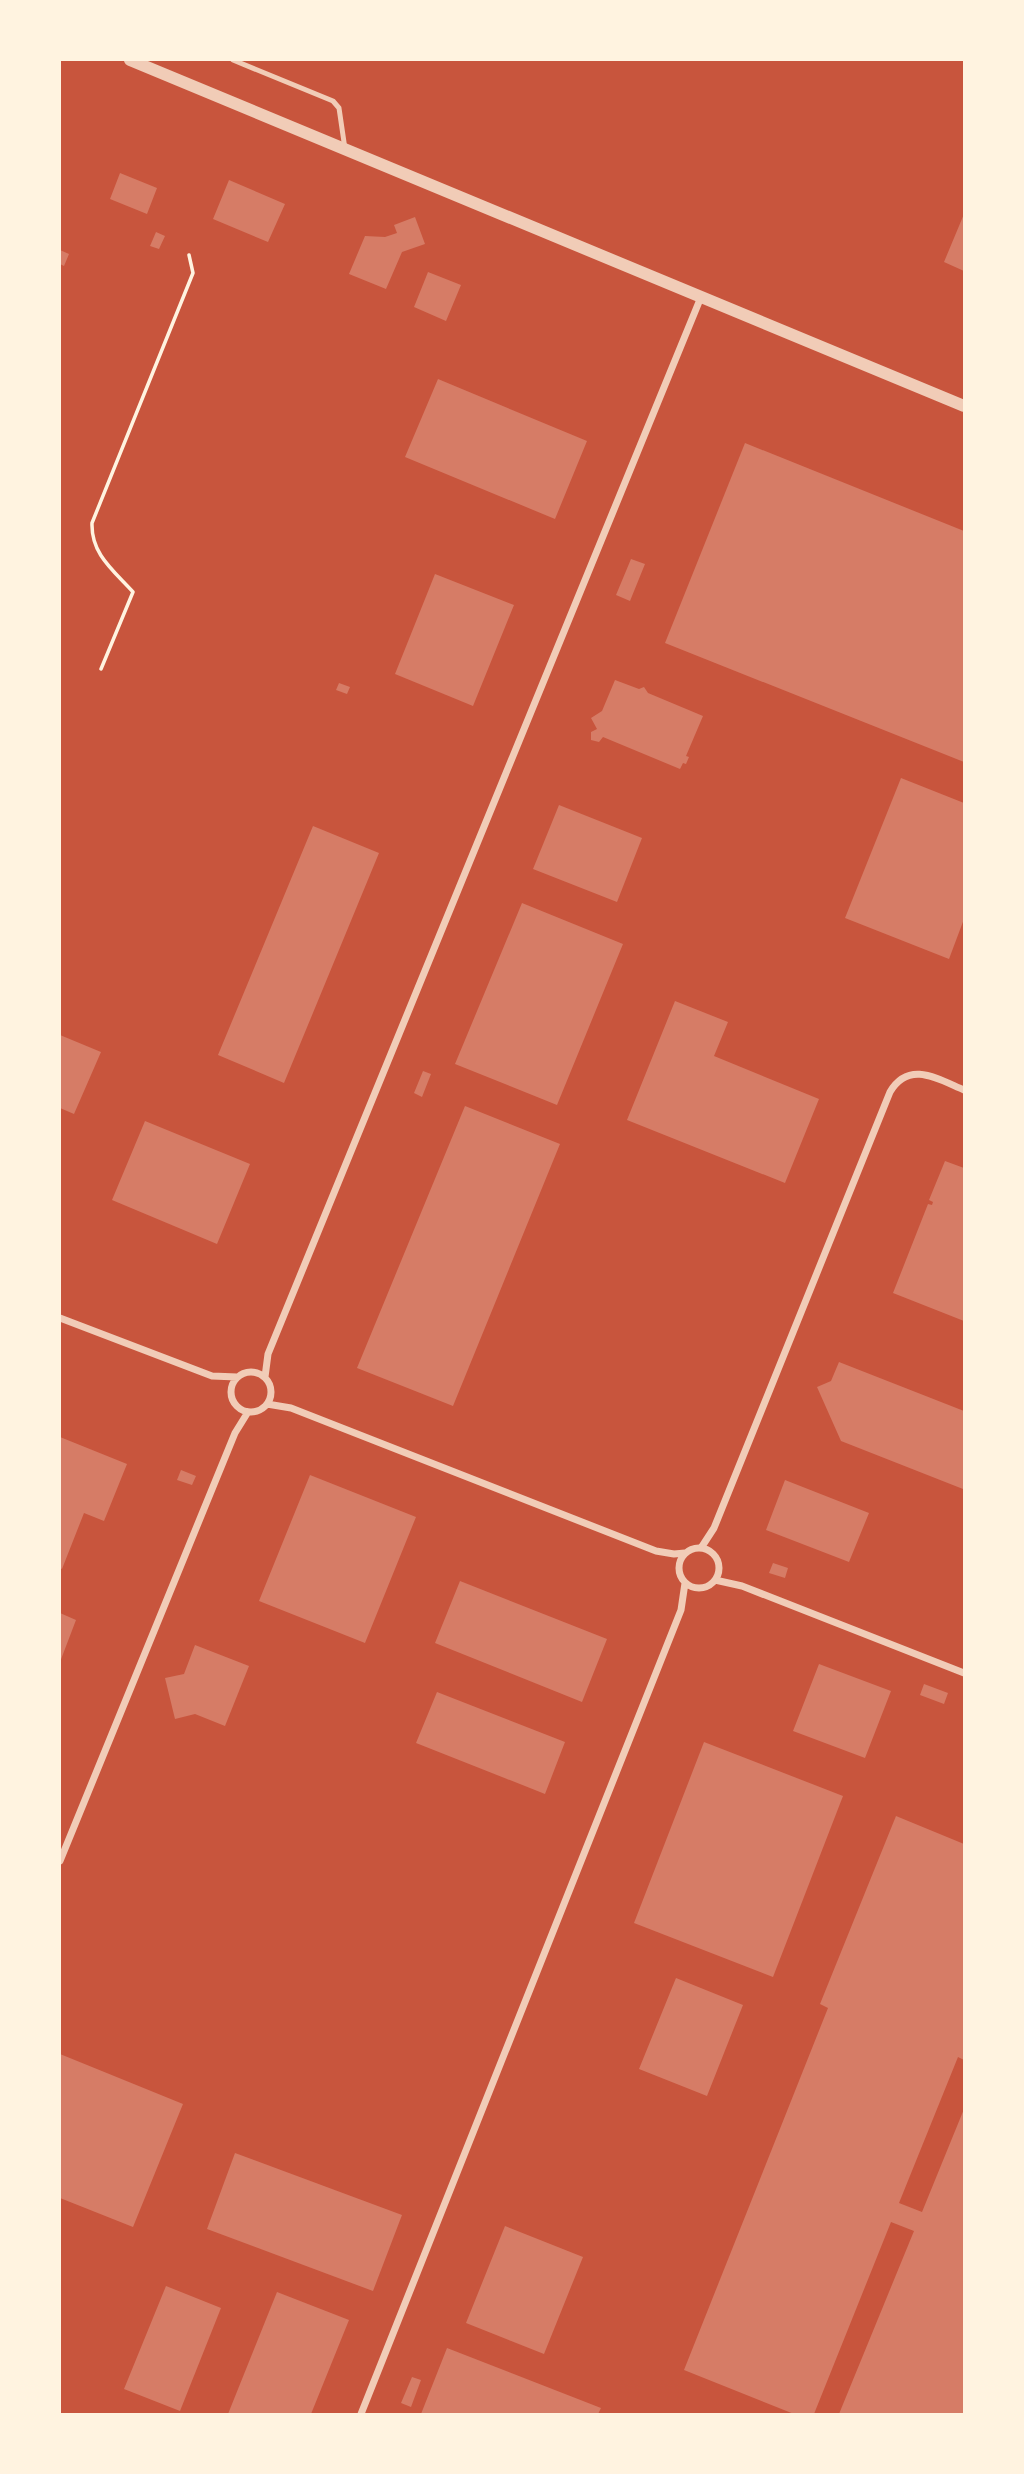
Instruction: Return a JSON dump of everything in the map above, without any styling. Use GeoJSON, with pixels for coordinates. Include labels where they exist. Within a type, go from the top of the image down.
{"type":"FeatureCollection","features":[{"type":"Feature","properties":{"kind":"street"},"geometry":{"type":"LineString","coordinates":[[130,60],[964,406]]}},
{"type":"Feature","properties":{"kind":"street"},"geometry":{"type":"LineString","coordinates":[[291,1408],[271,1391],[265,1377],[268,1354],[701,297]]}},
{"type":"Feature","properties":{"kind":"street"},"geometry":{"type":"LineString","coordinates":[[267,1404],[291,1408],[656,1551],[674,1554],[701,1548],[714,1528],[890,1092],[900,1080],[915,1074],[927,1074],[964,1090]]}},
{"type":"Feature","properties":{"kind":"street"},"geometry":{"type":"LineString","coordinates":[[60,1318],[212,1376],[237,1377],[253,1372],[268,1354]]}},
{"type":"Feature","properties":{"kind":"street"},"geometry":{"type":"LineString","coordinates":[[253,1372],[265,1377]]}},
{"type":"Feature","properties":{"kind":"street"},"geometry":{"type":"LineString","coordinates":[[212,1376],[230,1392]]}},
{"type":"Feature","properties":{"kind":"street"},"geometry":{"type":"LineString","coordinates":[[237,1377],[230,1392],[231,1398],[237,1407],[248,1412],[262,1409],[267,1404],[271,1391]]}},
{"type":"Feature","properties":{"kind":"street"},"geometry":{"type":"LineString","coordinates":[[235,1433],[237,1407]]}},
{"type":"Feature","properties":{"kind":"street"},"geometry":{"type":"LineString","coordinates":[[60,1861],[235,1433],[248,1412]]}},
{"type":"Feature","properties":{"kind":"street"},"geometry":{"type":"LineString","coordinates":[[714,1528],[713,1554],[719,1567],[742,1586]]}},
{"type":"Feature","properties":{"kind":"street"},"geometry":{"type":"LineString","coordinates":[[701,1548],[713,1554]]}},
{"type":"Feature","properties":{"kind":"street"},"geometry":{"type":"LineString","coordinates":[[656,1551],[678,1568]]}},
{"type":"Feature","properties":{"kind":"street"},"geometry":{"type":"LineString","coordinates":[[685,1553],[678,1568],[679,1575],[685,1583],[696,1588],[710,1585],[715,1580],[719,1567]]}},
{"type":"Feature","properties":{"kind":"street"},"geometry":{"type":"LineString","coordinates":[[715,1580],[742,1586],[964,1673]]}},
{"type":"Feature","properties":{"kind":"street"},"geometry":{"type":"LineString","coordinates":[[681,1610],[685,1583]]}},
{"type":"Feature","properties":{"kind":"street"},"geometry":{"type":"LineString","coordinates":[[361,2414],[681,1610],[696,1588]]}},
{"type":"Feature","properties":{"kind":"lane"},"geometry":{"type":"LineString","coordinates":[[233,60],[333,101],[339,108],[345,149]]}},
{"type":"Feature","properties":{"kind":"path"},"geometry":{"type":"LineString","coordinates":[[101,669],[133,592],[97,552],[91,538],[94,512],[193,273],[189,255]]}},
{"type":"Feature","properties":{"kind":"building"},"geometry":{"type":"Polygon","coordinates":[[[120,173],[157,188],[147,214],[110,199],[120,173]]]}},
{"type":"Feature","properties":{"kind":"building"},"geometry":{"type":"Polygon","coordinates":[[[229,180],[285,204],[268,242],[213,219],[229,180]]]}},
{"type":"Feature","properties":{"kind":"building"},"geometry":{"type":"Polygon","coordinates":[[[964,214],[964,271],[944,262],[964,214]]]}},
{"type":"Feature","properties":{"kind":"building"},"geometry":{"type":"Polygon","coordinates":[[[415,217],[425,244],[402,252],[386,289],[349,274],[365,236],[385,237],[397,233],[394,225],[415,217]]]}},
{"type":"Feature","properties":{"kind":"building"},"geometry":{"type":"Polygon","coordinates":[[[156,232],[165,236],[159,249],[150,246],[156,232]]]}},
{"type":"Feature","properties":{"kind":"building"},"geometry":{"type":"Polygon","coordinates":[[[60,250],[69,254],[64,266],[60,264],[60,250]]]}},
{"type":"Feature","properties":{"kind":"building"},"geometry":{"type":"Polygon","coordinates":[[[428,272],[461,285],[446,321],[414,307],[428,272]]]}},
{"type":"Feature","properties":{"kind":"building"},"geometry":{"type":"Polygon","coordinates":[[[438,379],[587,441],[555,519],[405,457],[438,379]]]}},
{"type":"Feature","properties":{"kind":"building"},"geometry":{"type":"Polygon","coordinates":[[[745,443],[964,531],[964,762],[665,643],[745,443]]]}},
{"type":"Feature","properties":{"kind":"building"},"geometry":{"type":"Polygon","coordinates":[[[631,559],[645,564],[630,601],[616,595],[631,559]]]}},
{"type":"Feature","properties":{"kind":"building"},"geometry":{"type":"Polygon","coordinates":[[[435,574],[514,605],[473,706],[395,674],[435,574]]]}},
{"type":"Feature","properties":{"kind":"building"},"geometry":{"type":"Polygon","coordinates":[[[615,680],[639,689],[644,687],[648,693],[703,716],[686,756],[689,757],[686,764],[683,763],[680,769],[603,737],[599,742],[591,740],[591,732],[597,729],[591,718],[602,711],[615,680]]]}},
{"type":"Feature","properties":{"kind":"building"},"geometry":{"type":"Polygon","coordinates":[[[339,683],[350,687],[347,694],[336,690],[339,683]]]}},
{"type":"Feature","properties":{"kind":"building"},"geometry":{"type":"Polygon","coordinates":[[[901,778],[964,803],[964,919],[949,959],[845,918],[901,778]]]}},
{"type":"Feature","properties":{"kind":"building"},"geometry":{"type":"Polygon","coordinates":[[[559,805],[642,838],[617,902],[533,869],[559,805]]]}},
{"type":"Feature","properties":{"kind":"building"},"geometry":{"type":"Polygon","coordinates":[[[313,826],[379,853],[284,1083],[218,1055],[313,826]]]}},
{"type":"Feature","properties":{"kind":"building"},"geometry":{"type":"Polygon","coordinates":[[[522,903],[623,944],[557,1105],[455,1064],[522,903]]]}},
{"type":"Feature","properties":{"kind":"building"},"geometry":{"type":"Polygon","coordinates":[[[675,1001],[728,1022],[714,1056],[819,1099],[785,1183],[627,1120],[675,1001]]]}},
{"type":"Feature","properties":{"kind":"building"},"geometry":{"type":"Polygon","coordinates":[[[60,1035],[101,1052],[74,1114],[60,1108],[60,1035]]]}},
{"type":"Feature","properties":{"kind":"building"},"geometry":{"type":"Polygon","coordinates":[[[423,1071],[431,1074],[422,1097],[414,1093],[423,1071]]]}},
{"type":"Feature","properties":{"kind":"building"},"geometry":{"type":"Polygon","coordinates":[[[465,1106],[560,1144],[453,1406],[357,1368],[465,1106]]]}},
{"type":"Feature","properties":{"kind":"building"},"geometry":{"type":"Polygon","coordinates":[[[145,1121],[250,1164],[217,1244],[112,1200],[145,1121]]]}},
{"type":"Feature","properties":{"kind":"building"},"geometry":{"type":"Polygon","coordinates":[[[945,1161],[964,1168],[964,1321],[893,1293],[928,1204],[932,1205],[933,1202],[929,1200],[945,1161]]]}},
{"type":"Feature","properties":{"kind":"building"},"geometry":{"type":"Polygon","coordinates":[[[839,1362],[964,1411],[963,1489],[841,1441],[817,1387],[831,1381],[839,1362]]]}},
{"type":"Feature","properties":{"kind":"building"},"geometry":{"type":"Polygon","coordinates":[[[60,1437],[127,1464],[104,1521],[84,1513],[62,1569],[60,1568],[60,1437]]]}},
{"type":"Feature","properties":{"kind":"building"},"geometry":{"type":"Polygon","coordinates":[[[181,1470],[196,1476],[192,1485],[177,1480],[181,1470]]]}},
{"type":"Feature","properties":{"kind":"building"},"geometry":{"type":"Polygon","coordinates":[[[310,1475],[416,1517],[365,1643],[259,1601],[310,1475]]]}},
{"type":"Feature","properties":{"kind":"building"},"geometry":{"type":"Polygon","coordinates":[[[785,1480],[869,1513],[849,1562],[766,1530],[785,1480]]]}},
{"type":"Feature","properties":{"kind":"building"},"geometry":{"type":"Polygon","coordinates":[[[773,1563],[788,1568],[785,1578],[769,1573],[773,1563]]]}},
{"type":"Feature","properties":{"kind":"building"},"geometry":{"type":"Polygon","coordinates":[[[460,1581],[607,1639],[582,1702],[435,1643],[460,1581]]]}},
{"type":"Feature","properties":{"kind":"building"},"geometry":{"type":"Polygon","coordinates":[[[60,1613],[76,1620],[60,1662],[60,1613]]]}},
{"type":"Feature","properties":{"kind":"building"},"geometry":{"type":"Polygon","coordinates":[[[195,1645],[249,1666],[225,1726],[195,1714],[175,1719],[165,1678],[184,1674],[195,1645]]]}},
{"type":"Feature","properties":{"kind":"building"},"geometry":{"type":"Polygon","coordinates":[[[819,1664],[891,1691],[865,1758],[793,1731],[819,1664]]]}},
{"type":"Feature","properties":{"kind":"building"},"geometry":{"type":"Polygon","coordinates":[[[924,1684],[948,1693],[944,1704],[920,1695],[924,1684]]]}},
{"type":"Feature","properties":{"kind":"building"},"geometry":{"type":"Polygon","coordinates":[[[437,1692],[565,1742],[545,1794],[416,1743],[437,1692]]]}},
{"type":"Feature","properties":{"kind":"building"},"geometry":{"type":"Polygon","coordinates":[[[704,1742],[843,1796],[773,1977],[634,1923],[704,1742]]]}},
{"type":"Feature","properties":{"kind":"building"},"geometry":{"type":"Polygon","coordinates":[[[896,1816],[964,1844],[964,2060],[958,2057],[899,2203],[922,2212],[964,2109],[964,2414],[839,2414],[914,2231],[891,2222],[814,2414],[794,2414],[684,2370],[828,2008],[820,2004],[896,1816]]]}},
{"type":"Feature","properties":{"kind":"building"},"geometry":{"type":"Polygon","coordinates":[[[676,1978],[743,2005],[707,2096],[639,2069],[676,1978]]]}},
{"type":"Feature","properties":{"kind":"building"},"geometry":{"type":"Polygon","coordinates":[[[60,2054],[183,2104],[133,2227],[60,2198],[60,2054]]]}},
{"type":"Feature","properties":{"kind":"building"},"geometry":{"type":"Polygon","coordinates":[[[235,2153],[402,2215],[373,2291],[207,2229],[235,2153]]]}},
{"type":"Feature","properties":{"kind":"building"},"geometry":{"type":"Polygon","coordinates":[[[505,2226],[583,2257],[544,2354],[466,2323],[505,2226]]]}},
{"type":"Feature","properties":{"kind":"building"},"geometry":{"type":"Polygon","coordinates":[[[166,2286],[221,2308],[180,2411],[124,2389],[166,2286]]]}},
{"type":"Feature","properties":{"kind":"building"},"geometry":{"type":"Polygon","coordinates":[[[277,2292],[349,2320],[311,2414],[228,2414],[277,2292]]]}},
{"type":"Feature","properties":{"kind":"building"},"geometry":{"type":"Polygon","coordinates":[[[447,2348],[601,2408],[598,2414],[421,2414],[447,2348]]]}},
{"type":"Feature","properties":{"kind":"building"},"geometry":{"type":"Polygon","coordinates":[[[412,2377],[421,2380],[411,2407],[401,2403],[412,2377]]]}}]}
